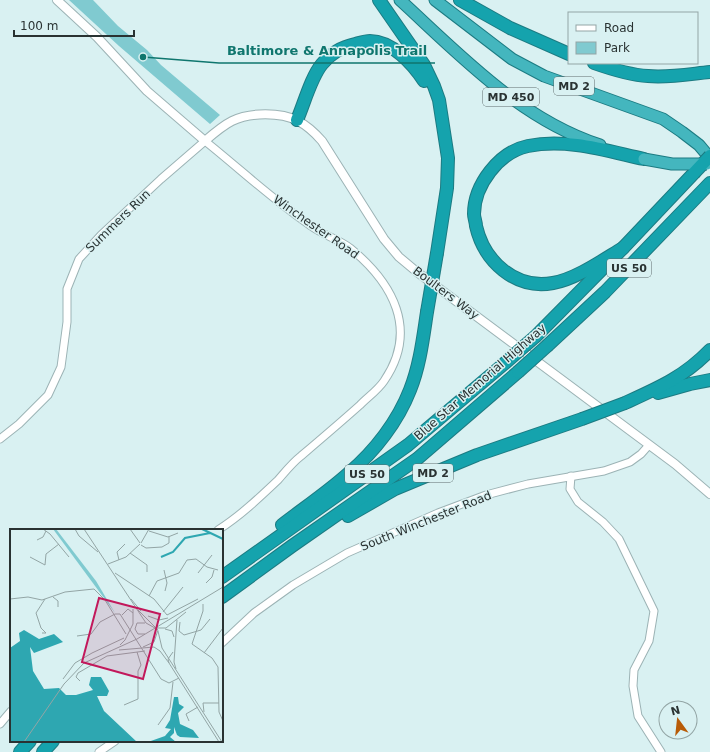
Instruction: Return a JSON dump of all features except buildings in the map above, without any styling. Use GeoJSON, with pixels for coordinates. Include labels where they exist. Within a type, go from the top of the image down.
{"type":"FeatureCollection","features":[{"type":"Feature","properties":{"kind":"highway"},"geometry":{"type":"LineString","coordinates":[[223,571],[350,473],[373,448],[395,420],[410,390],[420,359],[447,188],[448,158],[443,120],[434,86],[424,65],[379,0]]}},
{"type":"Feature","properties":{"kind":"highway","name":"MD 450"},"geometry":{"type":"LineString","coordinates":[[400,0],[491,84],[533,113],[581,139],[644,159],[672,164],[710,164]]}},
{"type":"Feature","properties":{"kind":"highway","name":"MD 2"},"geometry":{"type":"LineString","coordinates":[[435,0],[512,59],[544,76],[664,119],[699,145],[710,157]]}},
{"type":"Feature","properties":{"kind":"highway"},"geometry":{"type":"LineString","coordinates":[[460,0],[510,28],[568,54]]}},
{"type":"Feature","properties":{"kind":"highway"},"geometry":{"type":"LineString","coordinates":[[297,120],[317,73],[330,55],[344,46],[369,41],[381,42],[402,54],[416,69],[427,85],[443,120]]}},
{"type":"Feature","properties":{"kind":"highway"},"geometry":{"type":"LineString","coordinates":[[597,64],[614,70],[649,76],[685,75],[710,72]]}},
{"type":"Feature","properties":{"kind":"highway"},"geometry":{"type":"LineString","coordinates":[[623,248],[573,276],[553,283],[533,284],[514,278],[498,266],[487,253],[478,235],[474,215],[477,193],[490,170],[504,156],[526,146],[549,142],[571,144],[644,159]]}},
{"type":"Feature","properties":{"kind":"highway","name":"Blue Star Memorial Highway"},"geometry":{"type":"LineString","coordinates":[[223,576],[408,445],[505,363],[536,336],[710,157]]}},
{"type":"Feature","properties":{"kind":"highway","name":"Blue Star Memorial Highway"},"geometry":{"type":"LineString","coordinates":[[223,596],[292,546],[417,460],[518,372],[605,292],[708,186]]}},
{"type":"Feature","properties":{"kind":"highway","name":"MD 2"},"geometry":{"type":"LineString","coordinates":[[292,546],[395,489],[477,455],[582,419],[656,390],[696,364],[710,350]]}},
{"type":"Feature","properties":{"kind":"highway"},"geometry":{"type":"LineString","coordinates":[[624,403],[690,384],[710,380]]}},
{"type":"Feature","properties":{"kind":"highway"},"geometry":{"type":"LineString","coordinates":[[20,752],[29,742]]}},
{"type":"Feature","properties":{"kind":"highway"},"geometry":{"type":"LineString","coordinates":[[43,752],[52,742]]}},
{"type":"Feature","properties":{"kind":"street","name":"Winchester Road"},"geometry":{"type":"LineString","coordinates":[[57,0],[97,37],[147,91],[274,199],[312,227],[349,247],[376,272],[393,297],[401,331],[395,363],[383,383],[328,435],[299,457],[252,505],[219,529]]}},
{"type":"Feature","properties":{"kind":"street","name":"Boulters Way"},"geometry":{"type":"LineString","coordinates":[[204,141],[232,121],[245,116],[258,114],[268,114],[297,120],[310,129],[322,141],[384,239],[399,257],[675,464],[710,494]]}},
{"type":"Feature","properties":{"kind":"street","name":"Summers Run"},"geometry":{"type":"LineString","coordinates":[[0,439],[20,424],[48,396],[61,367],[67,322],[68,289],[79,259],[107,230],[161,179],[204,141]]}},
{"type":"Feature","properties":{"kind":"street","name":"South Winchester Road"},"geometry":{"type":"LineString","coordinates":[[223,642],[254,613],[293,585],[347,553],[431,516],[486,496],[528,484],[604,471],[630,462],[641,454],[649,445]]}},
{"type":"Feature","properties":{"kind":"street"},"geometry":{"type":"LineString","coordinates":[[571,476],[570,489],[578,502],[603,522],[619,539],[654,611],[649,641],[634,670],[633,686],[638,716],[661,752]]}},
{"type":"Feature","properties":{"kind":"street"},"geometry":{"type":"LineString","coordinates":[[0,724],[10,712]]}},
{"type":"Feature","properties":{"kind":"street"},"geometry":{"type":"LineString","coordinates":[[99,752],[114,742]]}},
{"type":"Feature","properties":{"kind":"green space"},"geometry":{"type":"Polygon","coordinates":[[[69,0],[93,0],[118,26],[147,50],[161,65],[220,115],[210,124],[119,46],[69,0]]]}},
{"type":"Feature","properties":{"kind":"place","name":"Baltimore & Annapolis Trail"},"geometry":{"type":"Point","coordinates":[143,57]}}]}
